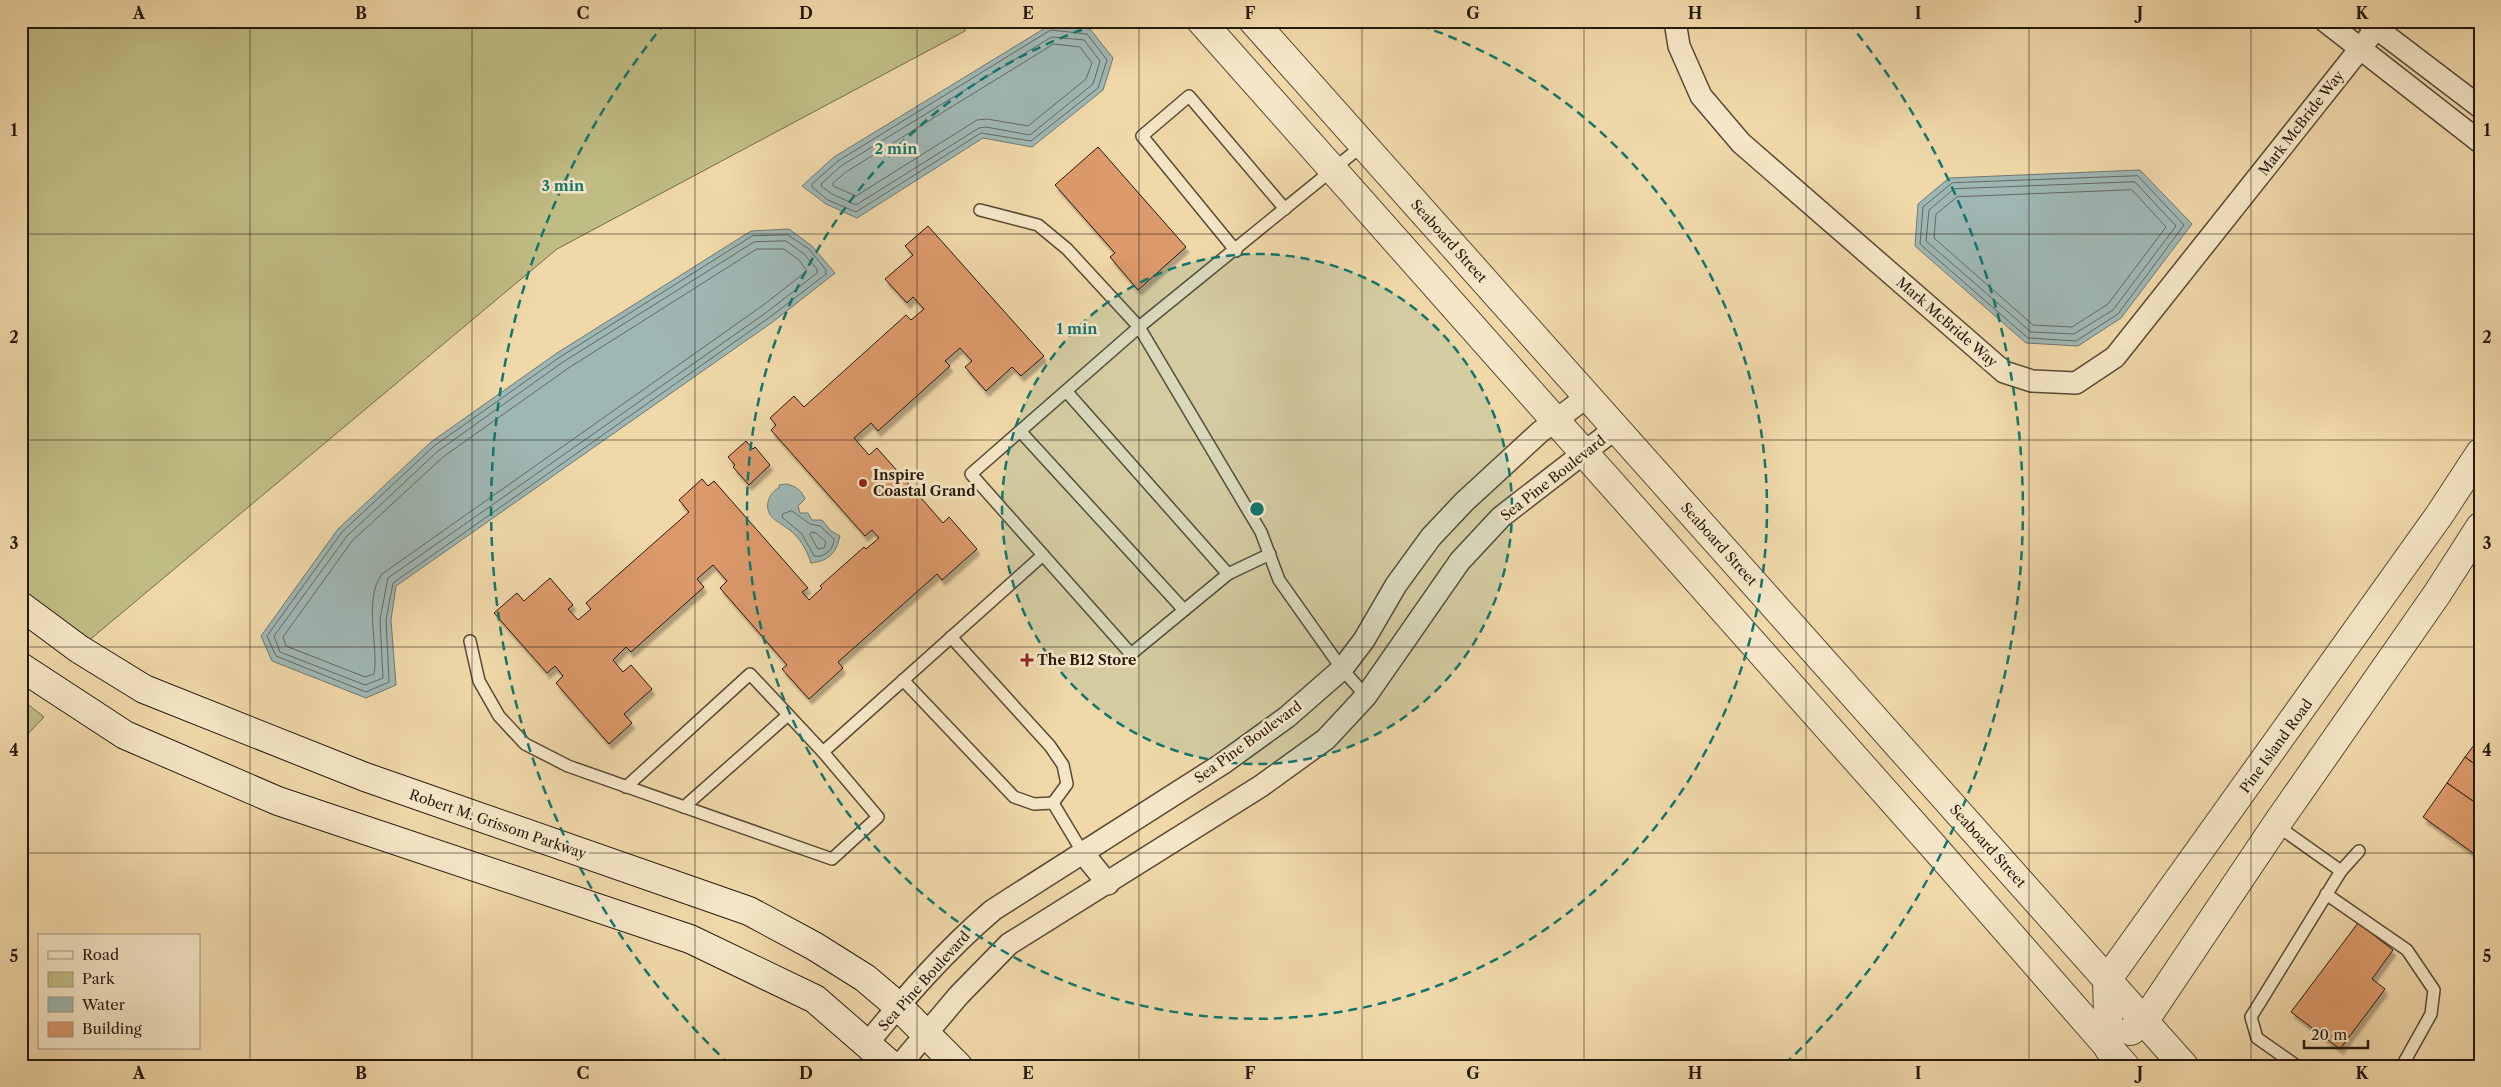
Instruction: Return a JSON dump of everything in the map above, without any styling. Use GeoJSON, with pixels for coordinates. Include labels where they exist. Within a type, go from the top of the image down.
{"type":"FeatureCollection","features":[{"type":"Feature","properties":{"kind":"street","name":"Seaboard Street"},"geometry":{"type":"LineString","coordinates":[[1253,21],[2184,1066]]}},
{"type":"Feature","properties":{"kind":"street","name":"Mark McBride Way"},"geometry":{"type":"LineString","coordinates":[[1675,21],[1679,46],[1701,96],[1741,143],[2004,372],[2032,381],[2076,383],[2116,357],[2360,49],[2375,24]]}},
{"type":"Feature","properties":{"kind":"street"},"geometry":{"type":"LineString","coordinates":[[2325,21],[2480,142]]}},
{"type":"Feature","properties":{"kind":"street"},"geometry":{"type":"LineString","coordinates":[[1208,23],[1332,170],[1933,846],[2111,1060]]}},
{"type":"Feature","properties":{"kind":"street"},"geometry":{"type":"LineString","coordinates":[[2375,24],[2480,107]]}},
{"type":"Feature","properties":{"kind":"street","name":"Sea Pine Boulevard"},"geometry":{"type":"LineString","coordinates":[[867,1044],[898,1006],[959,939],[993,910],[1222,764],[1287,717],[1342,669],[1364,640],[1396,585],[1431,537],[1464,502],[1555,421],[1588,396]]}},
{"type":"Feature","properties":{"kind":"street","name":"Sea Pine Boulevard"},"geometry":{"type":"LineString","coordinates":[[899,1066],[959,995],[1009,944],[1108,884],[1261,786],[1326,739],[1366,696],[1460,561],[1501,517],[1616,428]]}},
{"type":"Feature","properties":{"kind":"street","name":"Pine Island Road"},"geometry":{"type":"LineString","coordinates":[[2108,980],[2440,514],[2480,452]]}},
{"type":"Feature","properties":{"kind":"street"},"geometry":{"type":"LineString","coordinates":[[2111,1060],[2145,1020],[2276,825],[2437,594],[2480,527]]}},
{"type":"Feature","properties":{"kind":"street","name":"Robert M. Grissom Parkway"},"geometry":{"type":"LineString","coordinates":[[21,606],[79,650],[144,689],[365,777],[749,911],[814,946],[866,978],[898,1006],[958,1066]]}},
{"type":"Feature","properties":{"kind":"street"},"geometry":{"type":"LineString","coordinates":[[21,667],[125,735],[278,801],[690,939],[815,999],[892,1066]]}},
{"type":"Feature","properties":{"kind":"street"},"geometry":{"type":"LineString","coordinates":[[1083,853],[1108,884]]}},
{"type":"Feature","properties":{"kind":"street"},"geometry":{"type":"LineString","coordinates":[[2108,980],[2111,1060]]}},
{"type":"Feature","properties":{"kind":"lane"},"geometry":{"type":"LineString","coordinates":[[1236,250],[1142,136],[1189,96],[1285,209]]}},
{"type":"Feature","properties":{"kind":"lane"},"geometry":{"type":"LineString","coordinates":[[1270,554],[1228,574],[1131,654],[971,474],[1139,328],[1363,145]]}},
{"type":"Feature","properties":{"kind":"lane"},"geometry":{"type":"LineString","coordinates":[[980,210],[1038,225],[1067,249],[1139,328],[1261,532],[1279,580],[1342,669],[1366,696]]}},
{"type":"Feature","properties":{"kind":"lane"},"geometry":{"type":"LineString","coordinates":[[1066,392],[1228,574]]}},
{"type":"Feature","properties":{"kind":"lane"},"geometry":{"type":"LineString","coordinates":[[1020,431],[1184,610]]}},
{"type":"Feature","properties":{"kind":"lane"},"geometry":{"type":"LineString","coordinates":[[823,752],[1043,555]]}},
{"type":"Feature","properties":{"kind":"lane"},"geometry":{"type":"LineString","coordinates":[[952,637],[1050,746],[1063,765],[1067,784],[1053,804]]}},
{"type":"Feature","properties":{"kind":"lane"},"geometry":{"type":"LineString","coordinates":[[470,641],[479,681],[499,716],[525,744],[568,766],[832,858],[878,818],[823,752],[750,674],[626,786]]}},
{"type":"Feature","properties":{"kind":"lane"},"geometry":{"type":"LineString","coordinates":[[903,680],[1014,798],[1034,804],[1053,804]]}},
{"type":"Feature","properties":{"kind":"lane"},"geometry":{"type":"LineString","coordinates":[[684,807],[788,715]]}},
{"type":"Feature","properties":{"kind":"lane"},"geometry":{"type":"LineString","coordinates":[[1053,804],[1083,853]]}},
{"type":"Feature","properties":{"kind":"lane"},"geometry":{"type":"LineString","coordinates":[[2276,825],[2341,871]]}},
{"type":"Feature","properties":{"kind":"lane"},"geometry":{"type":"LineString","coordinates":[[2297,1066],[2257,1038],[2250,1017],[2341,871],[2359,851]]}},
{"type":"Feature","properties":{"kind":"lane"},"geometry":{"type":"LineString","coordinates":[[2326,894],[2407,950],[2434,990],[2431,1014],[2402,1066]]}},
{"type":"Feature","properties":{"kind":"green space"},"geometry":{"type":"Polygon","coordinates":[[[21,21],[965,21],[965,31],[557,249],[81,647],[21,604],[21,21]]]}},
{"type":"Feature","properties":{"kind":"green space"},"geometry":{"type":"Polygon","coordinates":[[[21,699],[44,717],[21,741],[21,699]]]}},
{"type":"Feature","properties":{"kind":"water"},"geometry":{"type":"Polygon","coordinates":[[[1050,25],[1090,29],[1113,58],[1103,90],[1032,147],[983,138],[857,218],[826,204],[802,186],[834,157],[1050,25]]]}},
{"type":"Feature","properties":{"kind":"water"},"geometry":{"type":"Polygon","coordinates":[[[2140,170],[2192,224],[2121,318],[2078,346],[2026,343],[1915,246],[1918,204],[1949,178],[2140,170]]]}},
{"type":"Feature","properties":{"kind":"water"},"geometry":{"type":"Polygon","coordinates":[[[789,229],[812,246],[835,273],[774,321],[396,586],[391,620],[396,685],[366,698],[272,661],[261,636],[338,529],[431,442],[557,353],[751,231],[789,229]]]}},
{"type":"Feature","properties":{"kind":"water"},"geometry":{"type":"Polygon","coordinates":[[[786,484],[798,489],[805,499],[798,506],[800,513],[808,513],[812,520],[822,520],[831,531],[840,536],[834,551],[827,558],[811,563],[806,550],[798,538],[770,514],[768,502],[770,497],[779,488],[779,485],[786,484]]]}},
{"type":"Feature","properties":{"kind":"building"},"geometry":{"type":"Polygon","coordinates":[[[1098,147],[1186,247],[1138,290],[1110,257],[1115,253],[1055,185],[1098,147]]]}},
{"type":"Feature","properties":{"kind":"building","name":"Inspire Coastal Grand"},"geometry":{"type":"Polygon","coordinates":[[[928,226],[1044,356],[1021,376],[1012,367],[986,391],[965,367],[972,361],[960,348],[945,361],[950,366],[878,431],[871,423],[854,438],[869,455],[877,448],[943,523],[949,517],[977,549],[942,580],[937,574],[838,662],[843,668],[809,699],[782,669],[787,665],[720,588],[727,581],[713,565],[697,579],[704,587],[631,652],[626,647],[613,660],[623,672],[631,665],[652,689],[624,714],[632,723],[609,744],[556,683],[563,676],[555,666],[547,673],[494,613],[517,593],[524,601],[550,578],[573,605],[568,609],[578,620],[591,609],[586,603],[689,512],[679,500],[702,479],[708,486],[714,481],[808,588],[802,592],[809,600],[822,588],[820,586],[864,547],[866,549],[879,538],[872,530],[865,536],[771,430],[776,425],[770,418],[794,396],[804,407],[906,315],[911,320],[924,309],[913,297],[907,303],[885,279],[913,255],[905,246],[928,226]]]}},
{"type":"Feature","properties":{"kind":"building"},"geometry":{"type":"Polygon","coordinates":[[[746,441],[753,449],[755,447],[770,465],[749,485],[733,467],[735,465],[728,457],[746,441]]]}},
{"type":"Feature","properties":{"kind":"building"},"geometry":{"type":"Polygon","coordinates":[[[2480,737],[2480,768],[2465,757],[2480,737]]]}},
{"type":"Feature","properties":{"kind":"building"},"geometry":{"type":"Polygon","coordinates":[[[2465,757],[2480,768],[2480,806],[2447,783],[2465,757]]]}},
{"type":"Feature","properties":{"kind":"building"},"geometry":{"type":"Polygon","coordinates":[[[2447,783],[2480,806],[2480,858],[2423,817],[2447,783]]]}},
{"type":"Feature","properties":{"kind":"building"},"geometry":{"type":"Polygon","coordinates":[[[2358,923],[2393,950],[2372,979],[2385,989],[2340,1049],[2291,1012],[2358,923]]]}},
{"type":"Feature","properties":{"kind":"place","name":"Inspire Coastal Grand"},"geometry":{"type":"Point","coordinates":[863,483]}},
{"type":"Feature","properties":{"kind":"place","name":"The B12 Store"},"geometry":{"type":"Point","coordinates":[1027,660]}}]}
